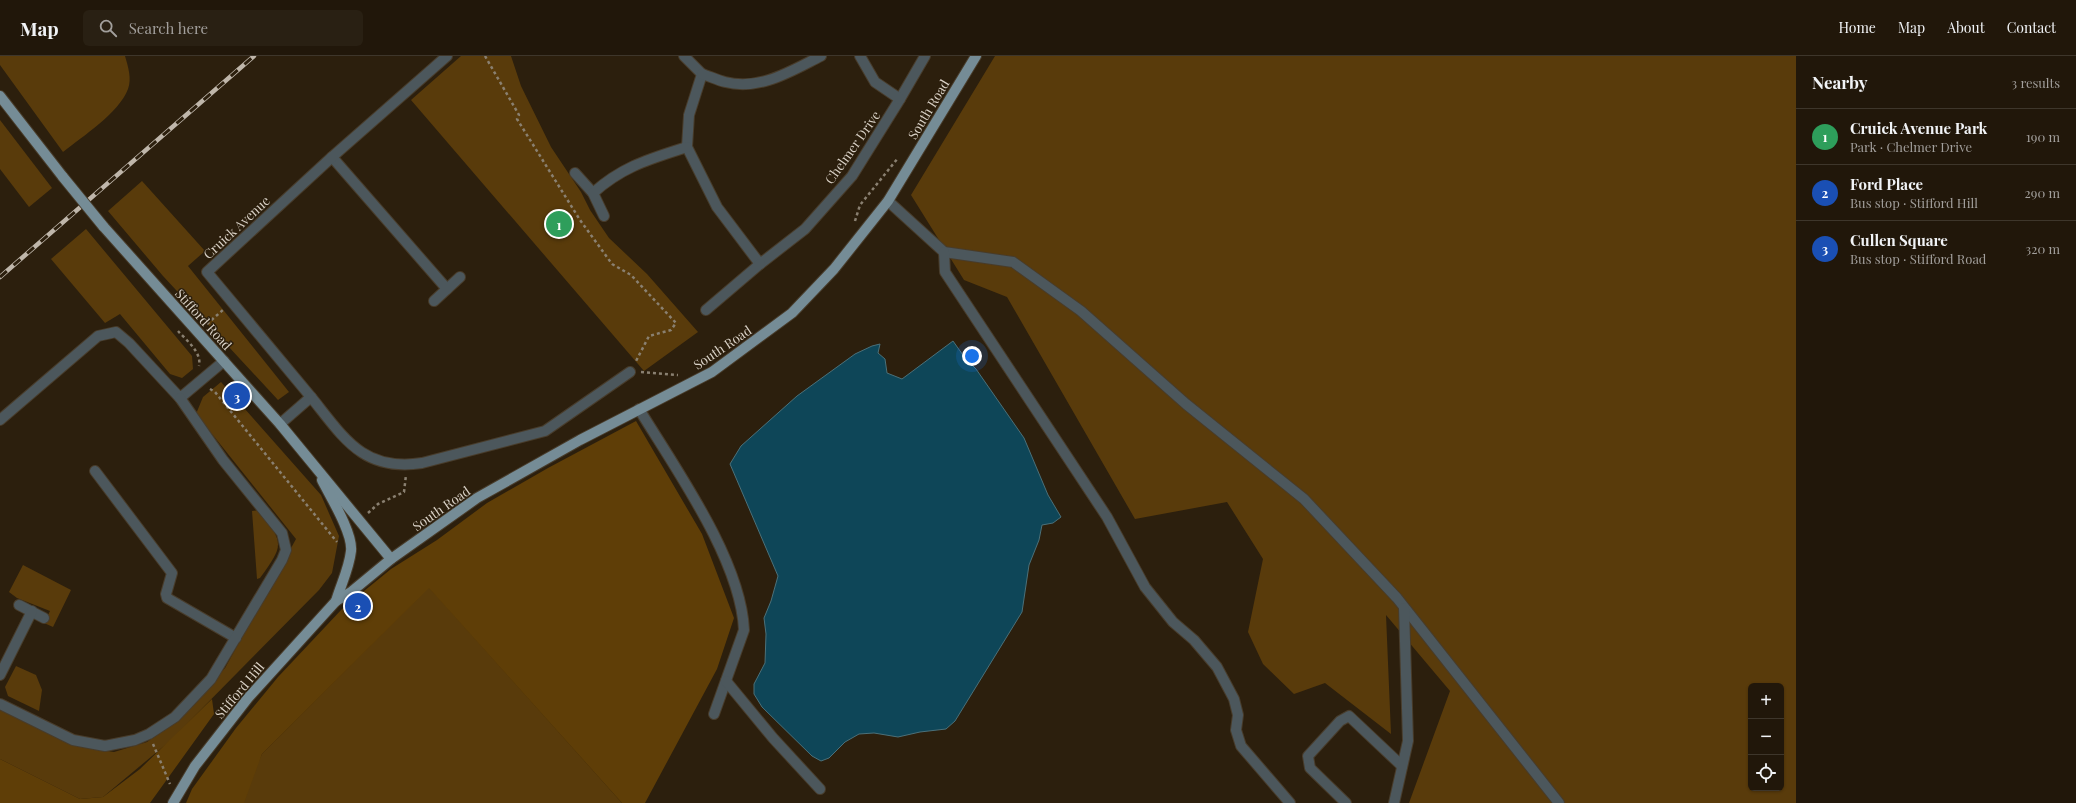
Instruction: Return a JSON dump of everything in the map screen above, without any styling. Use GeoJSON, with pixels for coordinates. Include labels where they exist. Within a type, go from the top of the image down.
{"type":"FeatureCollection","features":[{"type":"Feature","properties":{"kind":"main road","name":"South Road"},"geometry":{"type":"LineString","coordinates":[[391,559],[477,498],[580,440],[712,372],[792,313],[834,269],[888,201],[976,56]]}},
{"type":"Feature","properties":{"kind":"main road","name":"Stifford Road"},"geometry":{"type":"LineString","coordinates":[[0,96],[103,226],[313,462],[391,559]]}},
{"type":"Feature","properties":{"kind":"main road","name":"Stifford Hill"},"geometry":{"type":"LineString","coordinates":[[313,462],[344,524],[351,550],[348,566],[336,601]]}},
{"type":"Feature","properties":{"kind":"main road","name":"Stifford Hill"},"geometry":{"type":"LineString","coordinates":[[173,803],[195,766],[248,698],[336,601],[351,592],[391,559]]}},
{"type":"Feature","properties":{"kind":"street","name":"Cruick Avenue"},"geometry":{"type":"LineString","coordinates":[[311,397],[207,272],[332,157],[447,56]]}},
{"type":"Feature","properties":{"kind":"street"},"geometry":{"type":"LineString","coordinates":[[684,56],[702,74],[726,82],[751,84],[774,79],[821,56]]}},
{"type":"Feature","properties":{"kind":"street"},"geometry":{"type":"LineString","coordinates":[[860,56],[875,82],[900,99]]}},
{"type":"Feature","properties":{"kind":"street","name":"Chelmer Drive"},"geometry":{"type":"LineString","coordinates":[[706,310],[760,264],[806,229],[852,176],[925,56]]}},
{"type":"Feature","properties":{"kind":"street"},"geometry":{"type":"LineString","coordinates":[[702,74],[688,115],[687,147],[717,207],[760,264]]}},
{"type":"Feature","properties":{"kind":"street"},"geometry":{"type":"LineString","coordinates":[[593,193],[610,178],[635,165],[687,147]]}},
{"type":"Feature","properties":{"kind":"street"},"geometry":{"type":"LineString","coordinates":[[332,157],[447,289]]}},
{"type":"Feature","properties":{"kind":"street"},"geometry":{"type":"LineString","coordinates":[[575,173],[593,193],[604,216]]}},
{"type":"Feature","properties":{"kind":"street"},"geometry":{"type":"LineString","coordinates":[[888,201],[944,252],[1013,262],[1081,311],[1186,404],[1304,499],[1404,608],[1558,803]]}},
{"type":"Feature","properties":{"kind":"street"},"geometry":{"type":"LineString","coordinates":[[944,252],[945,272],[1107,516],[1145,587],[1172,622],[1194,640],[1217,667],[1234,699],[1238,715],[1236,730],[1241,746],[1290,803]]}},
{"type":"Feature","properties":{"kind":"street"},"geometry":{"type":"LineString","coordinates":[[434,301],[460,277]]}},
{"type":"Feature","properties":{"kind":"street"},"geometry":{"type":"LineString","coordinates":[[0,420],[98,336],[116,332],[129,343],[180,398],[223,460],[282,534],[286,550],[211,679],[175,717],[149,734],[135,740],[105,746],[73,740],[0,704]]}},
{"type":"Feature","properties":{"kind":"street"},"geometry":{"type":"LineString","coordinates":[[180,398],[224,361]]}},
{"type":"Feature","properties":{"kind":"street"},"geometry":{"type":"LineString","coordinates":[[280,424],[311,397],[348,442],[364,455],[386,462],[407,465],[422,463],[545,431],[630,372]]}},
{"type":"Feature","properties":{"kind":"street"},"geometry":{"type":"LineString","coordinates":[[639,409],[686,486],[714,536],[736,587],[743,616],[744,630],[714,714]]}},
{"type":"Feature","properties":{"kind":"street"},"geometry":{"type":"LineString","coordinates":[[95,471],[172,573],[166,594],[167,598],[236,638]]}},
{"type":"Feature","properties":{"kind":"street"},"geometry":{"type":"LineString","coordinates":[[19,605],[44,618]]}},
{"type":"Feature","properties":{"kind":"street"},"geometry":{"type":"LineString","coordinates":[[1394,803],[1408,741],[1404,608]]}},
{"type":"Feature","properties":{"kind":"street"},"geometry":{"type":"LineString","coordinates":[[0,675],[32,611]]}},
{"type":"Feature","properties":{"kind":"street"},"geometry":{"type":"LineString","coordinates":[[726,681],[773,738],[820,788]]}},
{"type":"Feature","properties":{"kind":"street"},"geometry":{"type":"LineString","coordinates":[[1346,803],[1310,768],[1308,756],[1340,721],[1348,716],[1402,766]]}},
{"type":"Feature","properties":{"kind":"path"},"geometry":{"type":"LineString","coordinates":[[485,56],[519,115],[517,118],[580,220],[612,264],[631,275],[676,323],[671,330],[649,336],[630,372],[680,375]]}},
{"type":"Feature","properties":{"kind":"path"},"geometry":{"type":"LineString","coordinates":[[854,223],[860,205],[901,156]]}},
{"type":"Feature","properties":{"kind":"path"},"geometry":{"type":"LineString","coordinates":[[206,325],[226,307]]}},
{"type":"Feature","properties":{"kind":"path"},"geometry":{"type":"LineString","coordinates":[[205,387],[215,392],[341,547],[349,541]]}},
{"type":"Feature","properties":{"kind":"path"},"geometry":{"type":"LineString","coordinates":[[360,520],[378,504],[404,492],[407,465]]}},
{"type":"Feature","properties":{"kind":"path"},"geometry":{"type":"LineString","coordinates":[[158,756],[171,788]]}},
{"type":"Feature","properties":{"kind":"shaded area"},"geometry":{"type":"Polygon","coordinates":[[[0,56],[125,56],[130,81],[128,89],[117,107],[100,124],[63,152],[0,65],[0,56]]]}},
{"type":"Feature","properties":{"kind":"shaded area"},"geometry":{"type":"Polygon","coordinates":[[[461,56],[511,56],[521,86],[551,147],[581,192],[590,210],[609,238],[647,274],[698,332],[644,371],[411,100],[461,56]]]}},
{"type":"Feature","properties":{"kind":"shaded area"},"geometry":{"type":"Polygon","coordinates":[[[995,56],[1796,56],[1796,803],[1409,803],[1450,691],[1386,615],[1391,734],[1325,683],[1294,694],[1263,664],[1248,632],[1263,559],[1227,502],[1135,519],[1007,297],[964,280],[911,195],[995,56]]]}},
{"type":"Feature","properties":{"kind":"shaded area"},"geometry":{"type":"Polygon","coordinates":[[[0,120],[52,188],[29,207],[0,169],[0,120]]]}},
{"type":"Feature","properties":{"kind":"shaded area"},"geometry":{"type":"Polygon","coordinates":[[[142,181],[205,251],[188,266],[289,392],[278,400],[163,276],[108,211],[142,181]]]}},
{"type":"Feature","properties":{"kind":"shaded area"},"geometry":{"type":"Polygon","coordinates":[[[86,229],[192,356],[193,369],[182,378],[170,374],[120,314],[105,323],[51,259],[86,229]]]}},
{"type":"Feature","properties":{"kind":"shaded area"},"geometry":{"type":"Polygon","coordinates":[[[221,382],[321,495],[339,536],[332,573],[319,590],[170,741],[103,797],[80,799],[0,759],[0,706],[82,747],[114,752],[147,742],[177,720],[225,668],[296,539],[196,414],[203,397],[221,382]]]}},
{"type":"Feature","properties":{"kind":"shaded area"},"geometry":{"type":"Polygon","coordinates":[[[636,421],[702,534],[734,618],[717,669],[645,803],[622,803],[429,588],[262,754],[244,803],[186,803],[192,789],[236,728],[278,677],[342,609],[391,569],[437,540],[487,503],[548,468],[636,421]]]}},
{"type":"Feature","properties":{"kind":"shaded area"},"geometry":{"type":"Polygon","coordinates":[[[260,510],[274,531],[278,544],[274,558],[260,578],[257,579],[252,511],[260,510]]]}},
{"type":"Feature","properties":{"kind":"shaded area"},"geometry":{"type":"Polygon","coordinates":[[[23,565],[71,590],[53,627],[44,623],[50,611],[17,598],[9,592],[23,565]]]}},
{"type":"Feature","properties":{"kind":"shaded area"},"geometry":{"type":"Polygon","coordinates":[[[429,587],[622,803],[239,803],[262,754],[429,587]]]}},
{"type":"Feature","properties":{"kind":"shaded area"},"geometry":{"type":"Polygon","coordinates":[[[16,666],[36,675],[42,690],[39,711],[8,696],[5,687],[16,666]]]}},
{"type":"Feature","properties":{"kind":"shaded area"},"geometry":{"type":"Polygon","coordinates":[[[212,699],[214,714],[150,803],[0,803],[0,759],[80,799],[103,797],[140,769],[212,699]]]}},
{"type":"Feature","properties":{"kind":"water"},"geometry":{"type":"Polygon","coordinates":[[[953,341],[965,358],[976,369],[1024,438],[1048,495],[1061,517],[1053,523],[1042,525],[1039,540],[1029,565],[1022,612],[955,721],[946,729],[920,732],[898,737],[874,733],[859,734],[845,742],[829,758],[821,761],[812,756],[762,707],[754,694],[754,684],[765,663],[766,634],[764,618],[771,601],[778,576],[730,464],[741,446],[797,396],[855,354],[880,344],[878,353],[885,359],[887,373],[902,379],[953,341]]]}},
{"type":"Feature","properties":{"kind":"railway"},"geometry":{"type":"LineString","coordinates":[[0,277],[254,56]]}},
{"type":"Feature","properties":{"kind":"place","name":"Cruick Avenue Park"},"geometry":{"type":"Point","coordinates":[559,224]}},
{"type":"Feature","properties":{"kind":"place","name":"Cullen Square"},"geometry":{"type":"Point","coordinates":[237,396]}},
{"type":"Feature","properties":{"kind":"place","name":"Ford Place"},"geometry":{"type":"Point","coordinates":[358,606]}}]}
